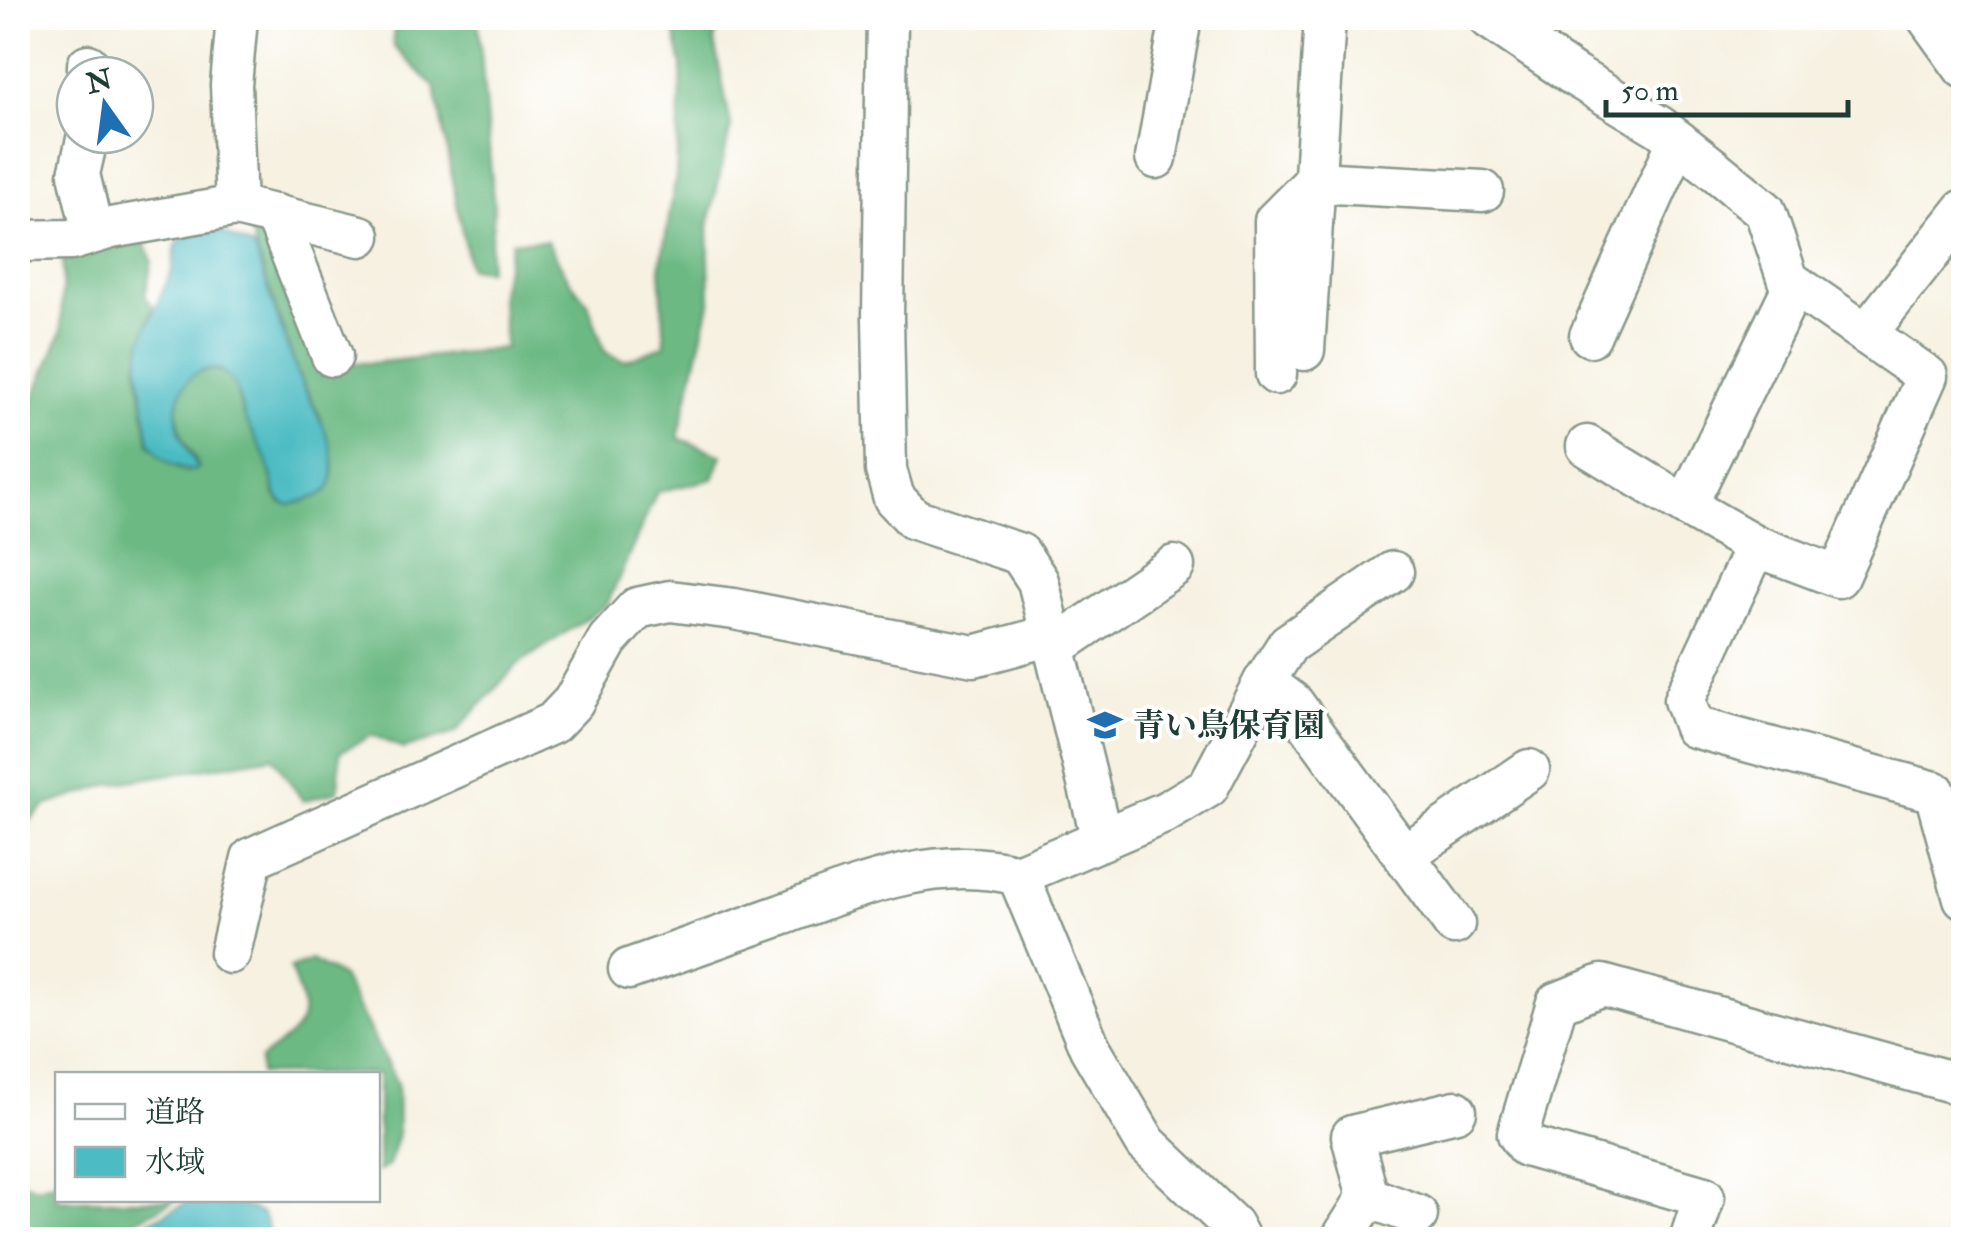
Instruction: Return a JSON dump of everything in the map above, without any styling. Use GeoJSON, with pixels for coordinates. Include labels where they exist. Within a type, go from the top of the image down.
{"type":"FeatureCollection","features":[{"type":"Feature","properties":{"kind":"street"},"geometry":{"type":"LineString","coordinates":[[236,18],[231,85],[236,206]]}},
{"type":"Feature","properties":{"kind":"street"},"geometry":{"type":"LineString","coordinates":[[887,18],[883,318],[886,470],[894,498],[914,519],[1020,554],[1038,581],[1102,840]]}},
{"type":"Feature","properties":{"kind":"street"},"geometry":{"type":"LineString","coordinates":[[1156,158],[1181,18]]}},
{"type":"Feature","properties":{"kind":"street"},"geometry":{"type":"LineString","coordinates":[[1290,362],[1275,221],[1314,182],[1325,18]]}},
{"type":"Feature","properties":{"kind":"street"},"geometry":{"type":"LineString","coordinates":[[1488,18],[1678,141],[1765,211],[1788,280],[1927,376],[1838,577],[1756,546],[1587,446]]}},
{"type":"Feature","properties":{"kind":"street"},"geometry":{"type":"LineString","coordinates":[[1905,18],[1912,22],[1918,18]]}},
{"type":"Feature","properties":{"kind":"street"},"geometry":{"type":"LineString","coordinates":[[1928,18],[1964,68]]}},
{"type":"Feature","properties":{"kind":"street"},"geometry":{"type":"LineString","coordinates":[[1590,336],[1678,141]]}},
{"type":"Feature","properties":{"kind":"street"},"geometry":{"type":"LineString","coordinates":[[83,155],[78,174],[92,233]]}},
{"type":"Feature","properties":{"kind":"street"},"geometry":{"type":"LineString","coordinates":[[1314,182],[1483,191]]}},
{"type":"Feature","properties":{"kind":"street"},"geometry":{"type":"LineString","coordinates":[[18,241],[71,240],[236,206],[360,236]]}},
{"type":"Feature","properties":{"kind":"street"},"geometry":{"type":"LineString","coordinates":[[1866,334],[1964,210]]}},
{"type":"Feature","properties":{"kind":"street"},"geometry":{"type":"LineString","coordinates":[[276,215],[332,356]]}},
{"type":"Feature","properties":{"kind":"street"},"geometry":{"type":"LineString","coordinates":[[1686,506],[1794,285]]}},
{"type":"Feature","properties":{"kind":"street"},"geometry":{"type":"LineString","coordinates":[[1756,546],[1684,700],[1694,727],[1935,792],[1964,898]]}},
{"type":"Feature","properties":{"kind":"street"},"geometry":{"type":"LineString","coordinates":[[230,953],[252,858],[553,723],[574,702],[608,640],[637,608],[670,601],[734,609],[974,656],[1054,642],[1174,566]]}},
{"type":"Feature","properties":{"kind":"street"},"geometry":{"type":"LineString","coordinates":[[629,969],[860,886],[927,870],[986,866],[1018,875],[1166,812],[1208,787],[1288,644],[1394,572]]}},
{"type":"Feature","properties":{"kind":"street"},"geometry":{"type":"LineString","coordinates":[[1264,682],[1293,704],[1454,924]]}},
{"type":"Feature","properties":{"kind":"street"},"geometry":{"type":"LineString","coordinates":[[1404,855],[1529,770]]}},
{"type":"Feature","properties":{"kind":"street"},"geometry":{"type":"LineString","coordinates":[[1018,875],[1090,1048],[1146,1144],[1232,1224],[1240,1240]]}},
{"type":"Feature","properties":{"kind":"street"},"geometry":{"type":"LineString","coordinates":[[1690,1240],[1704,1198],[1526,1146],[1518,1134],[1557,1004],[1602,985],[1952,1082],[1964,1073]]}},
{"type":"Feature","properties":{"kind":"street"},"geometry":{"type":"LineString","coordinates":[[1341,1240],[1368,1198],[1352,1136],[1456,1111]]}},
{"type":"Feature","properties":{"kind":"street"},"geometry":{"type":"LineString","coordinates":[[1368,1198],[1417,1215]]}},
{"type":"Feature","properties":{"kind":"green space"},"geometry":{"type":"Polygon","coordinates":[[[393,18],[478,18],[494,209],[488,270],[469,268],[435,87],[394,47],[393,18]]]}},
{"type":"Feature","properties":{"kind":"green space"},"geometry":{"type":"Polygon","coordinates":[[[671,18],[722,18],[714,40],[731,126],[708,227],[710,303],[678,438],[722,455],[713,479],[657,492],[607,605],[517,665],[455,733],[403,749],[373,735],[340,752],[338,791],[303,801],[273,757],[111,784],[47,805],[18,832],[18,414],[27,414],[61,333],[63,260],[142,234],[152,261],[145,296],[153,306],[137,364],[149,444],[185,472],[199,468],[181,431],[180,394],[188,379],[196,374],[221,372],[234,381],[243,415],[267,459],[275,495],[281,503],[310,499],[326,492],[334,468],[320,416],[297,371],[249,226],[272,226],[325,363],[373,363],[505,348],[500,292],[512,241],[547,241],[588,303],[605,352],[624,361],[665,345],[660,269],[676,176],[682,66],[671,18]]]}},
{"type":"Feature","properties":{"kind":"green space"},"geometry":{"type":"Polygon","coordinates":[[[311,960],[342,977],[397,1083],[398,1134],[388,1166],[380,1170],[380,1072],[260,1072],[260,1059],[296,1030],[300,1022],[301,1001],[290,968],[311,960]]]}},
{"type":"Feature","properties":{"kind":"green space"},"geometry":{"type":"Polygon","coordinates":[[[18,1180],[37,1187],[55,1182],[55,1202],[171,1202],[100,1234],[62,1239],[18,1235],[18,1180]]]}},
{"type":"Feature","properties":{"kind":"water"},"geometry":{"type":"Polygon","coordinates":[[[215,204],[222,232],[254,248],[297,373],[330,445],[333,474],[329,489],[290,505],[277,496],[267,460],[245,419],[235,385],[221,370],[209,369],[190,378],[177,407],[179,430],[197,467],[194,471],[173,465],[150,442],[138,366],[142,339],[172,270],[176,245],[215,204]]]}},
{"type":"Feature","properties":{"kind":"water"},"geometry":{"type":"Polygon","coordinates":[[[188,1202],[236,1202],[263,1214],[271,1236],[268,1240],[89,1239],[109,1226],[117,1228],[124,1239],[188,1202]]]}},
{"type":"Feature","properties":{"kind":"place","name":"青い鳥保育園"},"geometry":{"type":"Point","coordinates":[1105,725]}}]}
